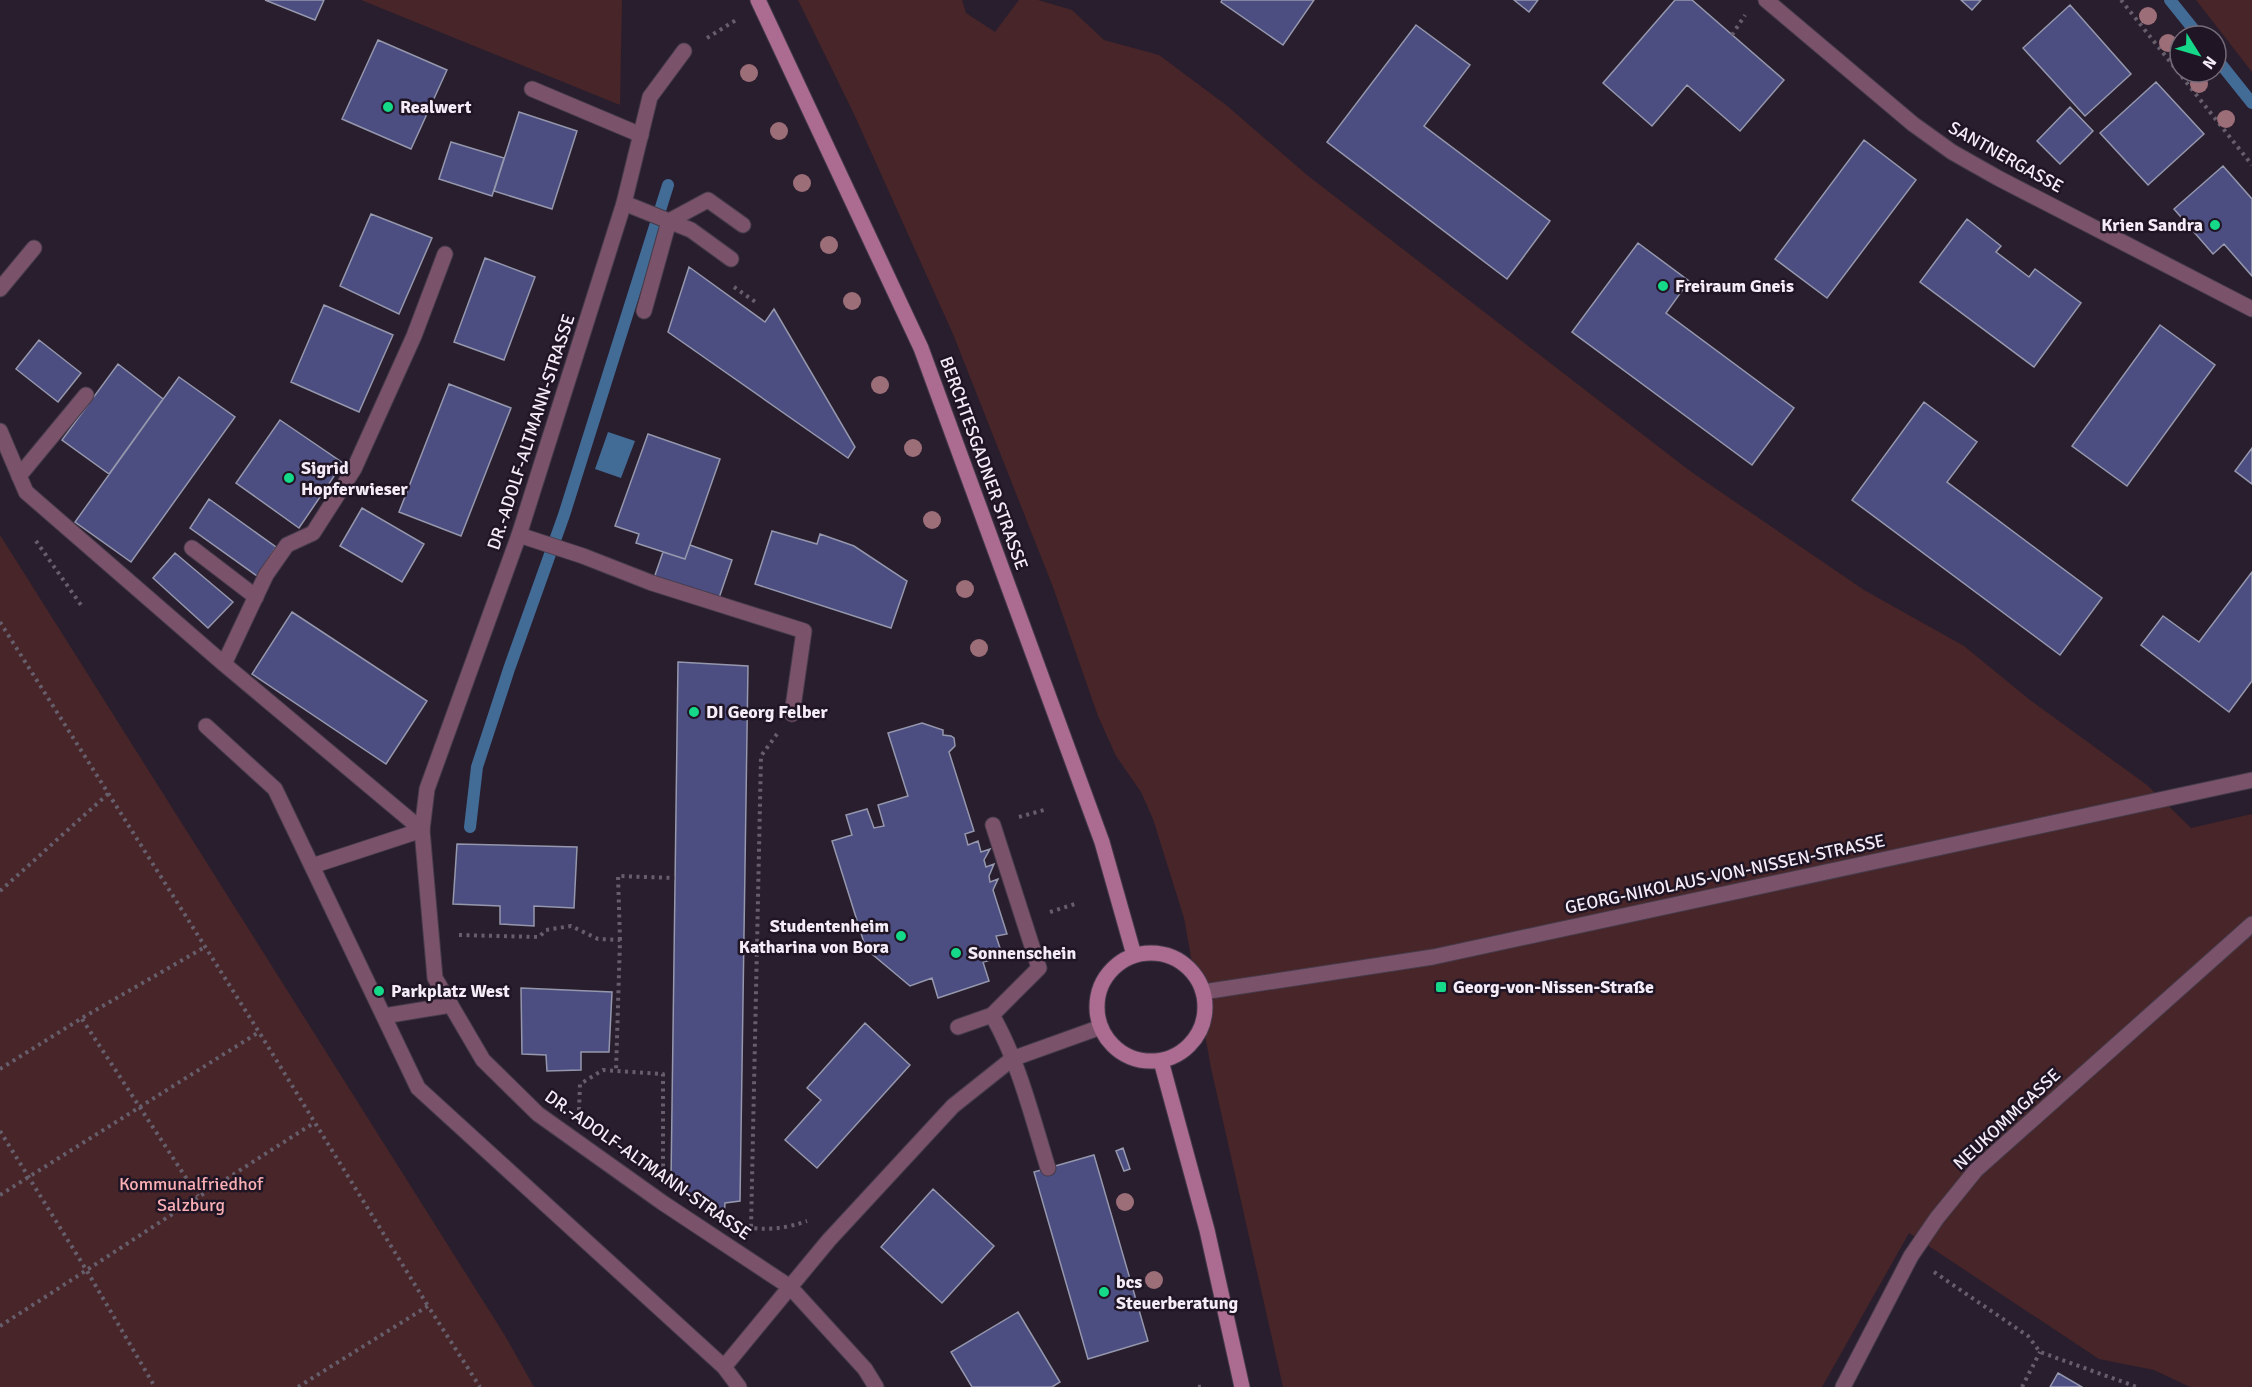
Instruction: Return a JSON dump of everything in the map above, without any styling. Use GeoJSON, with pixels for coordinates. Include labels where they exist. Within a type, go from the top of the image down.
{"type":"FeatureCollection","features":[{"type":"Feature","properties":{"kind":"main road","name":"BERCHTESGADNER STRASSE"},"geometry":{"type":"LineString","coordinates":[[758,0],[921,348],[1102,842],[1134,955]]}},
{"type":"Feature","properties":{"kind":"main road"},"geometry":{"type":"LineString","coordinates":[[1151,953],[1168,955],[1184,963],[1196,976],[1203,992],[1205,1010],[1201,1028],[1192,1043],[1178,1054],[1161,1061],[1142,1060],[1124,1054],[1110,1042],[1101,1027],[1097,1010],[1099,992],[1107,976],[1119,964],[1134,955],[1151,953]]}},
{"type":"Feature","properties":{"kind":"main road"},"geometry":{"type":"LineString","coordinates":[[1161,1061],[1207,1230],[1242,1387]]}},
{"type":"Feature","properties":{"kind":"street","name":"SANTNERGASSE"},"geometry":{"type":"LineString","coordinates":[[1766,0],[1913,124],[1952,152],[2252,309]]}},
{"type":"Feature","properties":{"kind":"street","name":"DR.-ADOLF-ALTMANN-STRASSE"},"geometry":{"type":"LineString","coordinates":[[684,51],[650,97],[624,203],[519,535],[427,789],[422,830],[435,978],[483,1060],[538,1114],[663,1203],[790,1287],[865,1369],[876,1387]]}},
{"type":"Feature","properties":{"kind":"street"},"geometry":{"type":"LineString","coordinates":[[532,89],[641,135]]}},
{"type":"Feature","properties":{"kind":"street"},"geometry":{"type":"LineString","coordinates":[[644,311],[669,221],[708,200],[743,225]]}},
{"type":"Feature","properties":{"kind":"street"},"geometry":{"type":"LineString","coordinates":[[624,203],[691,230],[731,259]]}},
{"type":"Feature","properties":{"kind":"street"},"geometry":{"type":"LineString","coordinates":[[0,289],[33,248]]}},
{"type":"Feature","properties":{"kind":"street"},"geometry":{"type":"LineString","coordinates":[[224,664],[266,574],[287,545],[313,532],[354,470],[414,336],[445,254]]}},
{"type":"Feature","properties":{"kind":"street"},"geometry":{"type":"LineString","coordinates":[[19,476],[86,395]]}},
{"type":"Feature","properties":{"kind":"street"},"geometry":{"type":"LineString","coordinates":[[0,431],[26,492],[224,664],[422,830]]}},
{"type":"Feature","properties":{"kind":"street"},"geometry":{"type":"LineString","coordinates":[[519,535],[583,556],[652,583],[804,631],[792,714]]}},
{"type":"Feature","properties":{"kind":"street"},"geometry":{"type":"LineString","coordinates":[[192,548],[256,597]]}},
{"type":"Feature","properties":{"kind":"street"},"geometry":{"type":"LineString","coordinates":[[207,726],[275,789],[418,1088],[723,1367],[739,1387]]}},
{"type":"Feature","properties":{"kind":"street","name":"GEORG-NIKOLAUS-VON-NISSEN-STRASSE"},"geometry":{"type":"LineString","coordinates":[[1203,992],[1433,957],[2252,780]]}},
{"type":"Feature","properties":{"kind":"street"},"geometry":{"type":"LineString","coordinates":[[958,1027],[992,1015],[1039,968],[993,825]]}},
{"type":"Feature","properties":{"kind":"street"},"geometry":{"type":"LineString","coordinates":[[312,866],[422,830]]}},
{"type":"Feature","properties":{"kind":"street","name":"NEUKOMMGASSE"},"geometry":{"type":"LineString","coordinates":[[1843,1387],[1911,1256],[1937,1218],[1976,1170],[2252,924]]}},
{"type":"Feature","properties":{"kind":"street"},"geometry":{"type":"LineString","coordinates":[[384,1016],[451,1005]]}},
{"type":"Feature","properties":{"kind":"street"},"geometry":{"type":"LineString","coordinates":[[992,1015],[1012,1059],[1048,1168]]}},
{"type":"Feature","properties":{"kind":"street"},"geometry":{"type":"LineString","coordinates":[[723,1367],[829,1240],[953,1106],[1012,1059],[1101,1027]]}},
{"type":"Feature","properties":{"kind":"path"},"geometry":{"type":"LineString","coordinates":[[2121,0],[2252,165]]}},
{"type":"Feature","properties":{"kind":"path"},"geometry":{"type":"LineString","coordinates":[[684,51],[737,20]]}},
{"type":"Feature","properties":{"kind":"path"},"geometry":{"type":"LineString","coordinates":[[34,537],[81,605]]}},
{"type":"Feature","properties":{"kind":"path"},"geometry":{"type":"LineString","coordinates":[[0,622],[480,1387]]}},
{"type":"Feature","properties":{"kind":"path"},"geometry":{"type":"LineString","coordinates":[[792,714],[760,756],[751,1228],[770,1230],[787,1228],[808,1221]]}},
{"type":"Feature","properties":{"kind":"path"},"geometry":{"type":"LineString","coordinates":[[0,891],[109,794]]}},
{"type":"Feature","properties":{"kind":"path"},"geometry":{"type":"LineString","coordinates":[[616,1071],[620,940],[618,876],[675,878]]}},
{"type":"Feature","properties":{"kind":"path"},"geometry":{"type":"LineString","coordinates":[[431,935],[539,937],[546,930],[572,926],[598,939],[620,940]]}},
{"type":"Feature","properties":{"kind":"path"},"geometry":{"type":"LineString","coordinates":[[0,1069],[205,946]]}},
{"type":"Feature","properties":{"kind":"path"},"geometry":{"type":"LineString","coordinates":[[82,1018],[198,1196]]}},
{"type":"Feature","properties":{"kind":"path"},"geometry":{"type":"LineString","coordinates":[[0,1195],[259,1032]]}},
{"type":"Feature","properties":{"kind":"path"},"geometry":{"type":"LineString","coordinates":[[579,1143],[580,1084],[603,1070],[663,1074],[663,1203]]}},
{"type":"Feature","properties":{"kind":"path"},"geometry":{"type":"LineString","coordinates":[[0,1326],[314,1123]]}},
{"type":"Feature","properties":{"kind":"path"},"geometry":{"type":"LineString","coordinates":[[0,1131],[87,1271],[155,1387]]}},
{"type":"Feature","properties":{"kind":"path"},"geometry":{"type":"LineString","coordinates":[[1911,1256],[2028,1336],[2040,1352],[2137,1387]]}},
{"type":"Feature","properties":{"kind":"path"},"geometry":{"type":"LineString","coordinates":[[298,1387],[428,1306]]}},
{"type":"Feature","properties":{"kind":"path"},"geometry":{"type":"LineString","coordinates":[[2022,1387],[2040,1352]]}},
{"type":"Feature","properties":{"kind":"path"},"geometry":{"type":"LineString","coordinates":[[1197,1387],[1204,1386]]}},
{"type":"Feature","properties":{"kind":"green space"},"geometry":{"type":"Polygon","coordinates":[[[361,0],[622,0],[620,105],[361,0]]]}},
{"type":"Feature","properties":{"kind":"green space"},"geometry":{"type":"Polygon","coordinates":[[[798,0],[962,0],[966,13],[995,32],[1019,0],[1038,0],[1072,10],[1104,40],[1159,55],[1226,105],[1307,175],[1690,471],[1864,590],[1964,646],[2030,700],[2147,785],[2191,828],[2252,814],[2252,1387],[2190,1387],[2154,1370],[2099,1359],[1909,1233],[1822,1387],[1283,1387],[1211,1068],[1184,918],[1153,819],[1141,792],[1116,756],[1098,716],[1053,587],[953,334],[854,114],[798,0]]]}},
{"type":"Feature","properties":{"kind":"green space"},"geometry":{"type":"Polygon","coordinates":[[[2196,0],[2252,0],[2252,72],[2228,41],[2228,24],[2215,24],[2196,0]]]}},
{"type":"Feature","properties":{"kind":"green space","name":"Kommunalfriedhof Salzburg"},"geometry":{"type":"Polygon","coordinates":[[[0,535],[504,1334],[534,1387],[0,1387],[0,535]]]}},
{"type":"Feature","properties":{"kind":"water"},"geometry":{"type":"Polygon","coordinates":[[[608,432],[635,441],[621,478],[595,469],[608,432]]]}},
{"type":"Feature","properties":{"kind":"building"},"geometry":{"type":"Polygon","coordinates":[[[265,0],[324,0],[315,20],[265,0]]]}},
{"type":"Feature","properties":{"kind":"building"},"geometry":{"type":"Polygon","coordinates":[[[1222,0],[1314,0],[1283,45],[1221,2],[1222,0]]]}},
{"type":"Feature","properties":{"kind":"building"},"geometry":{"type":"Polygon","coordinates":[[[1514,0],[1538,0],[1529,12],[1514,0]]]}},
{"type":"Feature","properties":{"kind":"building"},"geometry":{"type":"Polygon","coordinates":[[[1675,0],[1692,0],[1784,80],[1740,131],[1687,85],[1652,126],[1603,83],[1675,0]]]}},
{"type":"Feature","properties":{"kind":"building"},"geometry":{"type":"Polygon","coordinates":[[[1961,0],[1981,0],[1972,10],[1961,0]]]}},
{"type":"Feature","properties":{"kind":"building"},"geometry":{"type":"Polygon","coordinates":[[[2070,5],[2131,74],[2085,116],[2023,48],[2070,5]]]}},
{"type":"Feature","properties":{"kind":"building"},"geometry":{"type":"Polygon","coordinates":[[[1416,25],[1470,65],[1424,126],[1550,221],[1507,279],[1327,142],[1416,25]]]}},
{"type":"Feature","properties":{"kind":"building"},"geometry":{"type":"Polygon","coordinates":[[[378,40],[447,70],[411,149],[342,119],[378,40]]]}},
{"type":"Feature","properties":{"kind":"building"},"geometry":{"type":"Polygon","coordinates":[[[2156,82],[2204,134],[2148,185],[2100,133],[2156,82]]]}},
{"type":"Feature","properties":{"kind":"building"},"geometry":{"type":"Polygon","coordinates":[[[2070,107],[2093,131],[2060,164],[2037,141],[2070,107]]]}},
{"type":"Feature","properties":{"kind":"building"},"geometry":{"type":"Polygon","coordinates":[[[519,112],[577,131],[552,209],[494,191],[519,112]]]}},
{"type":"Feature","properties":{"kind":"building"},"geometry":{"type":"Polygon","coordinates":[[[1864,140],[1916,180],[1827,298],[1775,259],[1864,140]]]}},
{"type":"Feature","properties":{"kind":"building"},"geometry":{"type":"Polygon","coordinates":[[[451,142],[504,158],[492,196],[439,179],[451,142]]]}},
{"type":"Feature","properties":{"kind":"building"},"geometry":{"type":"Polygon","coordinates":[[[2223,166],[2252,199],[2252,276],[2224,244],[2213,254],[2174,209],[2223,166]]]}},
{"type":"Feature","properties":{"kind":"building"},"geometry":{"type":"Polygon","coordinates":[[[371,214],[432,238],[399,314],[340,286],[371,214]]]}},
{"type":"Feature","properties":{"kind":"building"},"geometry":{"type":"Polygon","coordinates":[[[1967,219],[2001,246],[1996,252],[2029,277],[2035,269],[2081,303],[2034,367],[1920,282],[1967,219]]]}},
{"type":"Feature","properties":{"kind":"building"},"geometry":{"type":"Polygon","coordinates":[[[1638,243],[1689,281],[1666,313],[1794,408],[1752,465],[1572,332],[1638,243]]]}},
{"type":"Feature","properties":{"kind":"building"},"geometry":{"type":"Polygon","coordinates":[[[485,258],[535,277],[504,360],[454,342],[485,258]]]}},
{"type":"Feature","properties":{"kind":"building"},"geometry":{"type":"Polygon","coordinates":[[[689,267],[765,322],[774,309],[855,447],[848,458],[668,332],[689,267]]]}},
{"type":"Feature","properties":{"kind":"building"},"geometry":{"type":"Polygon","coordinates":[[[324,305],[393,335],[359,412],[291,382],[324,305]]]}},
{"type":"Feature","properties":{"kind":"building"},"geometry":{"type":"Polygon","coordinates":[[[2160,325],[2215,365],[2127,486],[2072,446],[2160,325]]]}},
{"type":"Feature","properties":{"kind":"building"},"geometry":{"type":"Polygon","coordinates":[[[39,340],[81,373],[58,402],[16,369],[39,340]]]}},
{"type":"Feature","properties":{"kind":"building"},"geometry":{"type":"Polygon","coordinates":[[[118,364],[163,399],[109,474],[62,440],[118,364]]]}},
{"type":"Feature","properties":{"kind":"building"},"geometry":{"type":"Polygon","coordinates":[[[179,377],[235,417],[131,562],[75,522],[179,377]]]}},
{"type":"Feature","properties":{"kind":"building"},"geometry":{"type":"Polygon","coordinates":[[[449,384],[511,408],[461,536],[399,512],[449,384]]]}},
{"type":"Feature","properties":{"kind":"building"},"geometry":{"type":"Polygon","coordinates":[[[1924,402],[1977,442],[1947,482],[2102,598],[2060,655],[1852,500],[1924,402]]]}},
{"type":"Feature","properties":{"kind":"building"},"geometry":{"type":"Polygon","coordinates":[[[280,420],[343,463],[299,528],[236,483],[280,420]]]}},
{"type":"Feature","properties":{"kind":"building"},"geometry":{"type":"Polygon","coordinates":[[[648,434],[720,459],[685,559],[636,543],[639,534],[615,526],[648,434]]]}},
{"type":"Feature","properties":{"kind":"building"},"geometry":{"type":"Polygon","coordinates":[[[2252,448],[2252,484],[2235,471],[2252,448]]]}},
{"type":"Feature","properties":{"kind":"building"},"geometry":{"type":"Polygon","coordinates":[[[209,499],[276,547],[257,576],[190,528],[209,499]]]}},
{"type":"Feature","properties":{"kind":"building"},"geometry":{"type":"Polygon","coordinates":[[[362,508],[424,544],[402,582],[340,546],[362,508]]]}},
{"type":"Feature","properties":{"kind":"building"},"geometry":{"type":"Polygon","coordinates":[[[772,531],[817,544],[820,534],[854,546],[907,581],[891,628],[755,584],[772,531]]]}},
{"type":"Feature","properties":{"kind":"building"},"geometry":{"type":"Polygon","coordinates":[[[690,545],[732,560],[719,598],[654,578],[663,552],[685,559],[690,545]]]}},
{"type":"Feature","properties":{"kind":"building"},"geometry":{"type":"Polygon","coordinates":[[[175,553],[233,602],[208,628],[153,578],[175,553]]]}},
{"type":"Feature","properties":{"kind":"building"},"geometry":{"type":"Polygon","coordinates":[[[2252,572],[2252,681],[2229,712],[2141,645],[2163,616],[2199,642],[2252,572]]]}},
{"type":"Feature","properties":{"kind":"building"},"geometry":{"type":"Polygon","coordinates":[[[292,612],[427,701],[386,764],[252,674],[292,612]]]}},
{"type":"Feature","properties":{"kind":"building"},"geometry":{"type":"Polygon","coordinates":[[[678,662],[748,666],[740,1201],[725,1203],[724,1219],[671,1181],[678,662]]]}},
{"type":"Feature","properties":{"kind":"building"},"geometry":{"type":"Polygon","coordinates":[[[922,723],[943,730],[943,735],[954,738],[955,746],[949,752],[974,831],[965,834],[968,845],[978,841],[981,852],[990,849],[984,860],[986,867],[994,864],[989,876],[990,882],[998,879],[993,890],[1007,934],[996,936],[1003,957],[983,962],[989,981],[938,998],[932,978],[910,986],[866,949],[832,841],[852,835],[846,815],[867,809],[874,828],[884,826],[878,805],[908,796],[888,733],[922,723]]]}},
{"type":"Feature","properties":{"kind":"building"},"geometry":{"type":"Polygon","coordinates":[[[457,844],[577,847],[574,908],[534,906],[534,926],[500,924],[500,906],[453,904],[457,844]]]}},
{"type":"Feature","properties":{"kind":"building"},"geometry":{"type":"Polygon","coordinates":[[[521,988],[612,992],[609,1052],[581,1052],[581,1070],[547,1071],[546,1055],[522,1054],[521,988]]]}},
{"type":"Feature","properties":{"kind":"building"},"geometry":{"type":"Polygon","coordinates":[[[865,1023],[910,1065],[817,1168],[785,1140],[821,1100],[807,1088],[865,1023]]]}},
{"type":"Feature","properties":{"kind":"building"},"geometry":{"type":"Polygon","coordinates":[[[1123,1148],[1130,1169],[1124,1171],[1116,1151],[1123,1148]]]}},
{"type":"Feature","properties":{"kind":"building"},"geometry":{"type":"Polygon","coordinates":[[[1094,1155],[1148,1341],[1088,1359],[1034,1172],[1094,1155]]]}},
{"type":"Feature","properties":{"kind":"building"},"geometry":{"type":"Polygon","coordinates":[[[933,1189],[994,1246],[942,1303],[881,1247],[933,1189]]]}},
{"type":"Feature","properties":{"kind":"building"},"geometry":{"type":"Polygon","coordinates":[[[1018,1312],[1060,1382],[1052,1387],[972,1387],[951,1352],[1018,1312]]]}},
{"type":"Feature","properties":{"kind":"building"},"geometry":{"type":"Polygon","coordinates":[[[2058,1373],[2082,1387],[2050,1387],[2058,1373]]]}},
{"type":"Feature","properties":{"kind":"waterway"},"geometry":{"type":"LineString","coordinates":[[2170,0],[2189,24]]}},
{"type":"Feature","properties":{"kind":"waterway"},"geometry":{"type":"LineString","coordinates":[[2228,73],[2252,103]]}},
{"type":"Feature","properties":{"kind":"waterway"},"geometry":{"type":"LineString","coordinates":[[470,827],[477,767],[564,515],[668,185]]}},
{"type":"Feature","properties":{"kind":"place","name":"Realwert"},"geometry":{"type":"Point","coordinates":[388,107]}},
{"type":"Feature","properties":{"kind":"place","name":"Krien Sandra"},"geometry":{"type":"Point","coordinates":[2215,225]}},
{"type":"Feature","properties":{"kind":"place","name":"Freiraum Gneis"},"geometry":{"type":"Point","coordinates":[1663,286]}},
{"type":"Feature","properties":{"kind":"place","name":"Sigrid Hopferwieser"},"geometry":{"type":"Point","coordinates":[289,478]}},
{"type":"Feature","properties":{"kind":"place","name":"DI Georg Felber"},"geometry":{"type":"Point","coordinates":[694,712]}},
{"type":"Feature","properties":{"kind":"place","name":"Studentenheim Katharina von Bora"},"geometry":{"type":"Point","coordinates":[901,936]}},
{"type":"Feature","properties":{"kind":"place","name":"Sonnenschein"},"geometry":{"type":"Point","coordinates":[956,953]}},
{"type":"Feature","properties":{"kind":"place","name":"Georg-von-Nissen-Straße"},"geometry":{"type":"Point","coordinates":[1441,987]}},
{"type":"Feature","properties":{"kind":"place","name":"Parkplatz West"},"geometry":{"type":"Point","coordinates":[379,991]}},
{"type":"Feature","properties":{"kind":"place","name":"bcs Steuerberatung"},"geometry":{"type":"Point","coordinates":[1104,1292]}}]}
